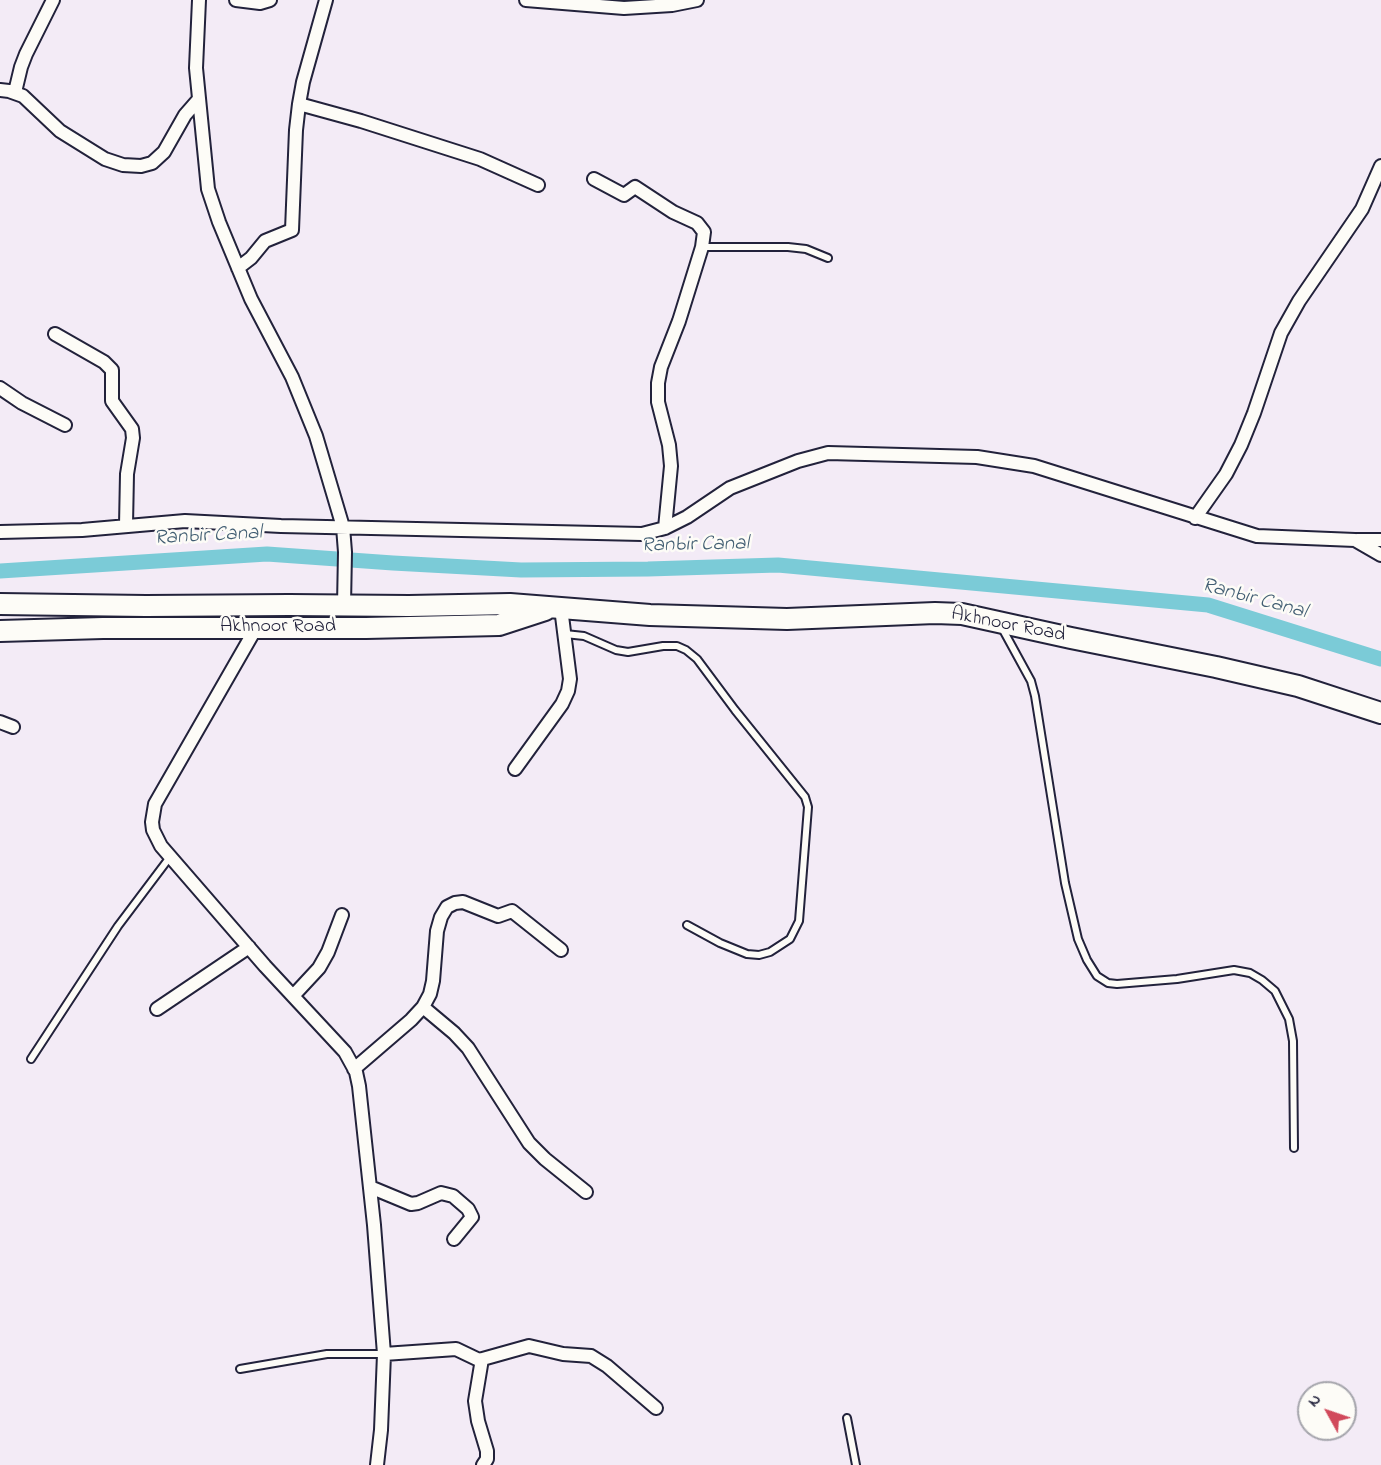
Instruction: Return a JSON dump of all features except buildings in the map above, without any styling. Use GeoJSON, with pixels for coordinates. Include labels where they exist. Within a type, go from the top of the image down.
{"type":"FeatureCollection","features":[{"type":"Feature","properties":{"kind":"highway","name":"Akhnoor Road"},"geometry":{"type":"LineString","coordinates":[[0,604],[146,606],[510,604],[697,617],[787,619],[962,614],[1240,672],[1298,686],[1381,713]]}},
{"type":"Feature","properties":{"kind":"highway","name":"Akhnoor Road"},"geometry":{"type":"LineString","coordinates":[[0,631],[500,625],[557,607]]}},
{"type":"Feature","properties":{"kind":"street"},"geometry":{"type":"LineString","coordinates":[[15,92],[26,54],[53,0]]}},
{"type":"Feature","properties":{"kind":"street"},"geometry":{"type":"LineString","coordinates":[[199,0],[196,68],[208,189],[251,299],[291,376],[316,436],[343,527],[344,605]]}},
{"type":"Feature","properties":{"kind":"street"},"geometry":{"type":"LineString","coordinates":[[236,0],[260,3],[270,0]]}},
{"type":"Feature","properties":{"kind":"street"},"geometry":{"type":"LineString","coordinates":[[238,268],[251,258],[265,241],[292,230],[299,104],[326,0]]}},
{"type":"Feature","properties":{"kind":"street"},"geometry":{"type":"LineString","coordinates":[[526,0],[624,8],[672,5],[697,0]]}},
{"type":"Feature","properties":{"kind":"street"},"geometry":{"type":"LineString","coordinates":[[0,90],[15,92],[23,96],[60,131],[105,159],[123,165],[141,166],[152,162],[164,152],[185,115],[199,99]]}},
{"type":"Feature","properties":{"kind":"street"},"geometry":{"type":"LineString","coordinates":[[299,104],[480,159],[538,185]]}},
{"type":"Feature","properties":{"kind":"street"},"geometry":{"type":"LineString","coordinates":[[1195,518],[1226,474],[1241,445],[1281,333],[1299,301],[1362,209],[1381,166]]}},
{"type":"Feature","properties":{"kind":"street"},"geometry":{"type":"LineString","coordinates":[[594,178],[624,195],[635,187],[673,212],[697,223],[704,232],[702,247],[658,382],[658,402],[669,446],[671,466],[665,528]]}},
{"type":"Feature","properties":{"kind":"street"},"geometry":{"type":"LineString","coordinates":[[55,334],[104,362],[112,370],[112,401],[132,429],[133,438],[127,474],[126,525]]}},
{"type":"Feature","properties":{"kind":"street"},"geometry":{"type":"LineString","coordinates":[[0,388],[22,403],[65,424]]}},
{"type":"Feature","properties":{"kind":"street"},"geometry":{"type":"LineString","coordinates":[[0,532],[82,530],[185,521],[281,526],[642,534],[665,528],[687,517],[730,488],[828,453],[977,457],[1034,466],[1257,536],[1381,540]]}},
{"type":"Feature","properties":{"kind":"street"},"geometry":{"type":"LineString","coordinates":[[1355,540],[1381,555]]}},
{"type":"Feature","properties":{"kind":"street"},"geometry":{"type":"LineString","coordinates":[[515,769],[562,704],[568,691],[570,679],[564,634],[557,607]]}},
{"type":"Feature","properties":{"kind":"street"},"geometry":{"type":"LineString","coordinates":[[256,628],[155,804],[153,830],[161,846],[292,996],[345,1052],[354,1069],[359,1086],[370,1187],[384,1354],[377,1465]]}},
{"type":"Feature","properties":{"kind":"street"},"geometry":{"type":"LineString","coordinates":[[0,722],[13,727]]}},
{"type":"Feature","properties":{"kind":"street"},"geometry":{"type":"LineString","coordinates":[[354,1069],[423,1007],[430,994],[433,981],[436,931],[447,907],[455,903],[463,903],[498,916],[512,911],[561,950]]}},
{"type":"Feature","properties":{"kind":"street"},"geometry":{"type":"LineString","coordinates":[[292,996],[319,968],[328,952],[342,915]]}},
{"type":"Feature","properties":{"kind":"street"},"geometry":{"type":"LineString","coordinates":[[157,1009],[249,947]]}},
{"type":"Feature","properties":{"kind":"street"},"geometry":{"type":"LineString","coordinates":[[423,1007],[468,1048],[529,1143],[586,1192]]}},
{"type":"Feature","properties":{"kind":"street"},"geometry":{"type":"LineString","coordinates":[[370,1187],[411,1204],[441,1193],[453,1196],[468,1209],[472,1217],[454,1239]]}},
{"type":"Feature","properties":{"kind":"street"},"geometry":{"type":"LineString","coordinates":[[384,1354],[456,1349],[474,1359],[482,1359],[529,1346],[562,1354],[591,1356],[607,1366],[656,1408]]}},
{"type":"Feature","properties":{"kind":"street"},"geometry":{"type":"LineString","coordinates":[[482,1359],[475,1401],[477,1421],[487,1451],[483,1465]]}},
{"type":"Feature","properties":{"kind":"lane"},"geometry":{"type":"LineString","coordinates":[[702,247],[788,247],[806,249],[828,258]]}},
{"type":"Feature","properties":{"kind":"lane"},"geometry":{"type":"LineString","coordinates":[[999,622],[1031,681],[1035,696],[1065,883],[1078,939],[1087,960],[1097,976],[1108,983],[1177,979],[1234,970],[1250,973],[1275,991],[1289,1019],[1293,1041],[1294,1148]]}},
{"type":"Feature","properties":{"kind":"lane"},"geometry":{"type":"LineString","coordinates":[[564,634],[584,636],[616,650],[628,652],[663,646],[677,646],[686,650],[697,659],[805,797],[808,807],[800,921],[790,939],[770,952],[759,955],[747,954],[687,926]]}},
{"type":"Feature","properties":{"kind":"lane"},"geometry":{"type":"LineString","coordinates":[[31,1059],[118,926],[171,856]]}},
{"type":"Feature","properties":{"kind":"lane"},"geometry":{"type":"LineString","coordinates":[[240,1369],[327,1354],[384,1354]]}},
{"type":"Feature","properties":{"kind":"lane"},"geometry":{"type":"LineString","coordinates":[[847,1418],[855,1465]]}},
{"type":"Feature","properties":{"kind":"waterway","name":"Ranbir Canal"},"geometry":{"type":"LineString","coordinates":[[0,571],[267,554],[521,570],[778,565],[1208,605],[1381,659]]}}]}
